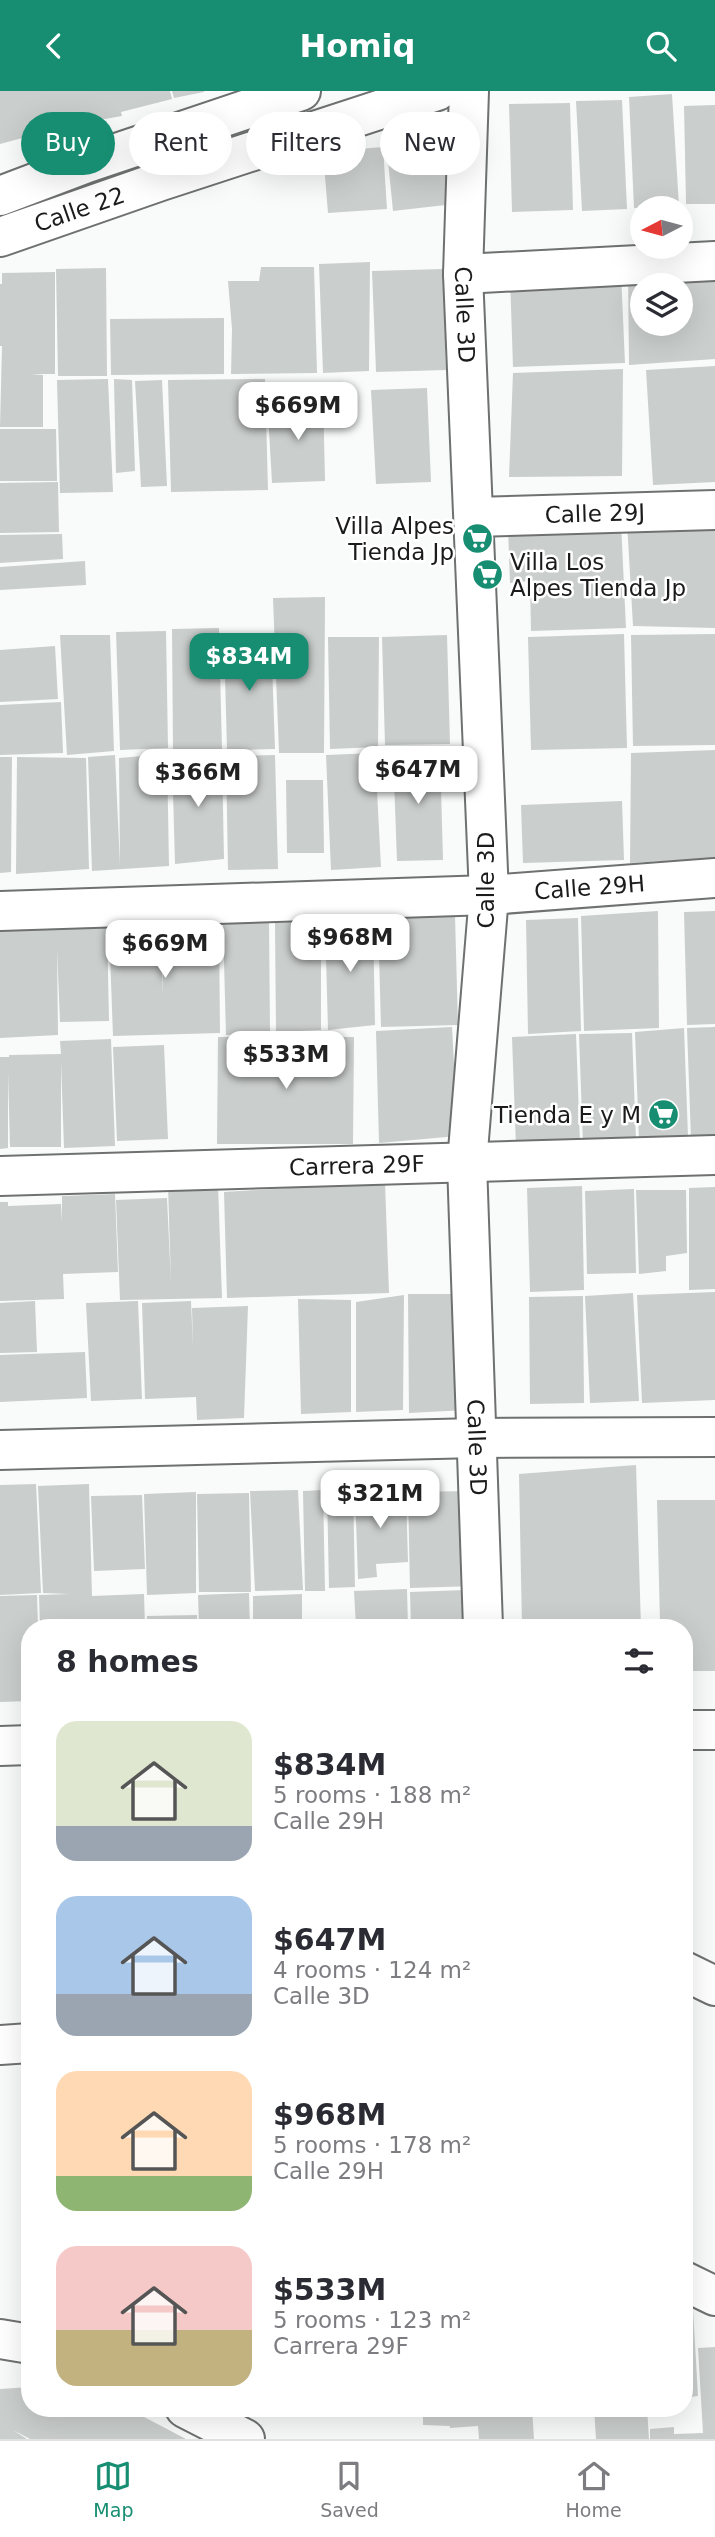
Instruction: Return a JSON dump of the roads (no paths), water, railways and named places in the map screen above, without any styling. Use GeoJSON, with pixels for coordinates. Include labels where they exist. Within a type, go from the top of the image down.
{"type":"FeatureCollection","features":[{"type":"Feature","properties":{"kind":"street","name":"Calle 22"},"geometry":{"type":"LineString","coordinates":[[0,196],[87,163],[301,91]]}},
{"type":"Feature","properties":{"kind":"street","name":"Calle 22"},"geometry":{"type":"LineString","coordinates":[[0,237],[174,176],[437,91]]}},
{"type":"Feature","properties":{"kind":"street","name":"Calle 3D"},"geometry":{"type":"LineString","coordinates":[[469,91],[463,274],[489,895],[467,1163],[483,1619]]}},
{"type":"Feature","properties":{"kind":"street"},"geometry":{"type":"LineString","coordinates":[[463,274],[715,261]]}},
{"type":"Feature","properties":{"kind":"street","name":"Calle 29J"},"geometry":{"type":"LineString","coordinates":[[474,517],[715,510]]}},
{"type":"Feature","properties":{"kind":"street","name":"Calle 29H"},"geometry":{"type":"LineString","coordinates":[[0,911],[489,895],[715,878]]}},
{"type":"Feature","properties":{"kind":"street","name":"Carrera 29F"},"geometry":{"type":"LineString","coordinates":[[0,1176],[715,1155]]}},
{"type":"Feature","properties":{"kind":"street"},"geometry":{"type":"LineString","coordinates":[[0,1450],[477,1439],[715,1437]]}},
{"type":"Feature","properties":{"kind":"street"},"geometry":{"type":"LineString","coordinates":[[693,1730],[715,1730]]}},
{"type":"Feature","properties":{"kind":"street"},"geometry":{"type":"LineString","coordinates":[[0,1746],[21,1745]]}},
{"type":"Feature","properties":{"kind":"street"},"geometry":{"type":"LineString","coordinates":[[693,1975],[715,1986]]}},
{"type":"Feature","properties":{"kind":"street"},"geometry":{"type":"LineString","coordinates":[[0,2045],[21,2044]]}},
{"type":"Feature","properties":{"kind":"street"},"geometry":{"type":"LineString","coordinates":[[693,2285],[715,2296]]}},
{"type":"Feature","properties":{"kind":"street"},"geometry":{"type":"LineString","coordinates":[[0,2337],[21,2342]]}},
{"type":"Feature","properties":{"kind":"street"},"geometry":{"type":"LineString","coordinates":[[203,2417],[245,2439]]}},
{"type":"Feature","properties":{"kind":"place","name":"Villa Alpes Tienda Jp"},"geometry":{"type":"Point","coordinates":[477,539]}},
{"type":"Feature","properties":{"kind":"place","name":"Villa Los Alpes Tienda Jp"},"geometry":{"type":"Point","coordinates":[487,575]}},
{"type":"Feature","properties":{"kind":"place","name":"Tienda E y M"},"geometry":{"type":"Point","coordinates":[664,1115]}}]}
